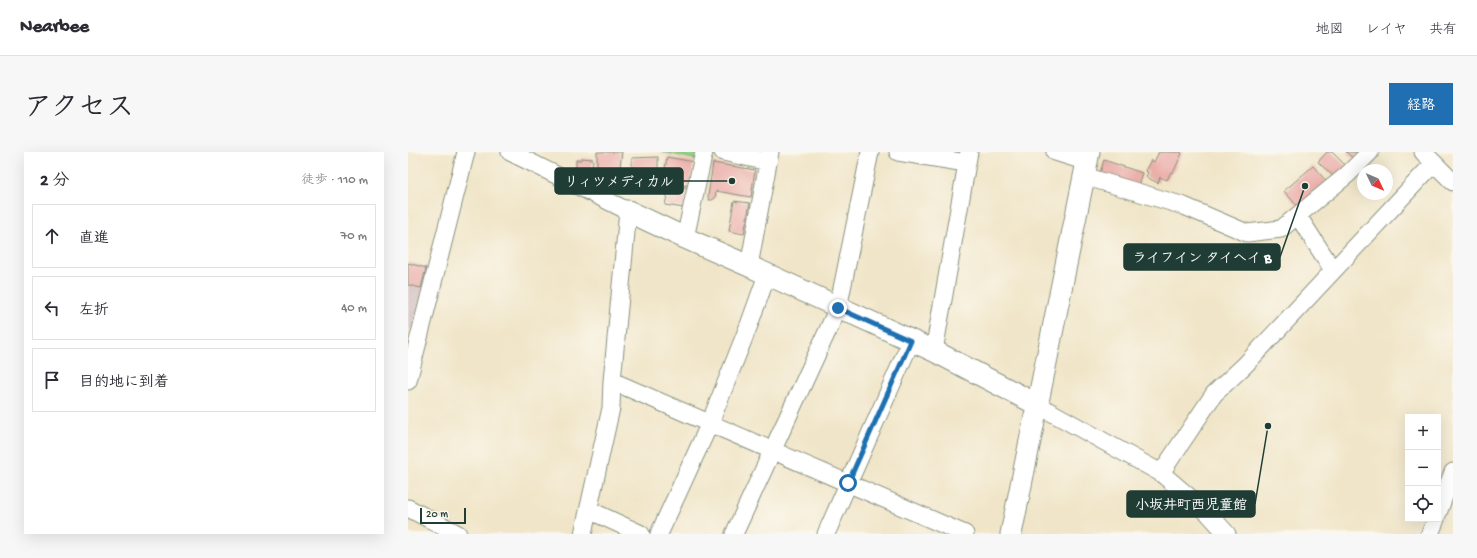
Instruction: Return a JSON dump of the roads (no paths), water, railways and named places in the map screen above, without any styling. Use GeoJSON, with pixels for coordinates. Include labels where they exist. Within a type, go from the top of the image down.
{"type":"FeatureCollection","features":[{"type":"Feature","properties":{"kind":"street"},"geometry":{"type":"LineString","coordinates":[[408,381],[466,152]]}},
{"type":"Feature","properties":{"kind":"street"},"geometry":{"type":"LineString","coordinates":[[510,152],[685,238],[934,351],[1038,405],[1161,473],[1208,513],[1227,534]]}},
{"type":"Feature","properties":{"kind":"street"},"geometry":{"type":"LineString","coordinates":[[685,238],[704,152]]}},
{"type":"Feature","properties":{"kind":"street"},"geometry":{"type":"LineString","coordinates":[[659,534],[710,423],[749,325],[758,271],[769,157],[723,152]]}},
{"type":"Feature","properties":{"kind":"street"},"geometry":{"type":"LineString","coordinates":[[734,534],[838,308],[870,152]]}},
{"type":"Feature","properties":{"kind":"street"},"geometry":{"type":"LineString","coordinates":[[898,152],[968,158],[934,351]]}},
{"type":"Feature","properties":{"kind":"street"},"geometry":{"type":"LineString","coordinates":[[1055,152],[1086,163],[1247,233],[1281,229],[1347,175],[1370,152]]}},
{"type":"Feature","properties":{"kind":"street"},"geometry":{"type":"LineString","coordinates":[[1161,473],[1214,394],[1245,365],[1333,270],[1429,158],[1453,182]]}},
{"type":"Feature","properties":{"kind":"street"},"geometry":{"type":"LineString","coordinates":[[1011,534],[1086,163]]}},
{"type":"Feature","properties":{"kind":"street"},"geometry":{"type":"LineString","coordinates":[[583,534],[611,408],[612,381],[628,211]]}},
{"type":"Feature","properties":{"kind":"street"},"geometry":{"type":"LineString","coordinates":[[1298,216],[1333,270]]}},
{"type":"Feature","properties":{"kind":"street"},"geometry":{"type":"LineString","coordinates":[[826,534],[911,341]]}},
{"type":"Feature","properties":{"kind":"street"},"geometry":{"type":"LineString","coordinates":[[612,381],[965,534]]}},
{"type":"Feature","properties":{"kind":"street"},"geometry":{"type":"LineString","coordinates":[[1441,505],[1453,472]]}},
{"type":"Feature","properties":{"kind":"street"},"geometry":{"type":"LineString","coordinates":[[408,508],[458,534]]}},
{"type":"Feature","properties":{"kind":"street"},"geometry":{"type":"LineString","coordinates":[[589,510],[641,534]]}},
{"type":"Feature","properties":{"kind":"street"},"geometry":{"type":"LineString","coordinates":[[1430,534],[1435,522]]}},
{"type":"Feature","properties":{"kind":"place","name":"リィツメディカル"},"geometry":{"type":"Point","coordinates":[732,181]}},
{"type":"Feature","properties":{"kind":"place","name":"ライフイン タイヘイ B"},"geometry":{"type":"Point","coordinates":[1305,186]}},
{"type":"Feature","properties":{"kind":"place","name":"小坂井町西児童館"},"geometry":{"type":"Point","coordinates":[1268,426]}}]}
